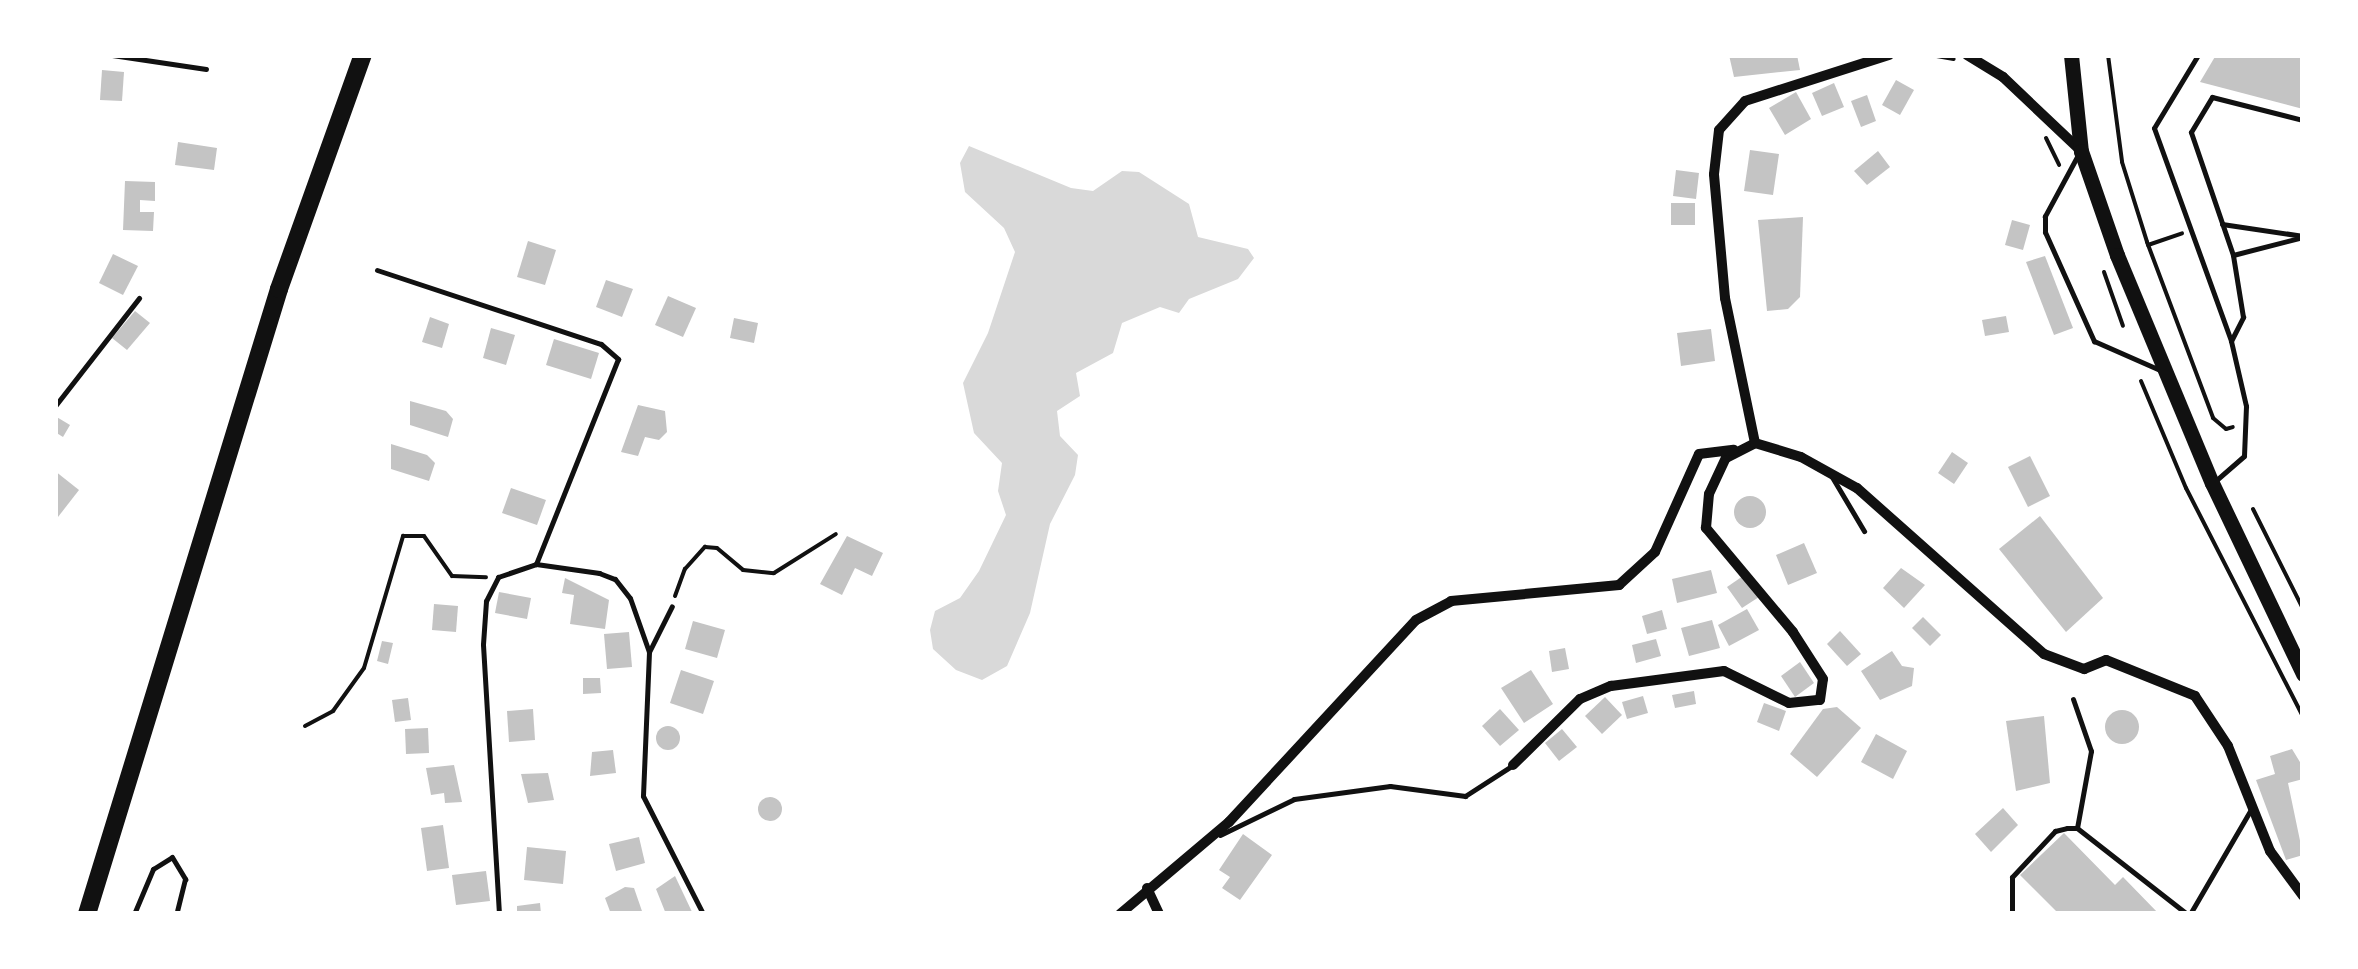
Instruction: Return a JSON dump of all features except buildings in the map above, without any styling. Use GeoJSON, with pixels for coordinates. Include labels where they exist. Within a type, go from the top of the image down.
{"type":"FeatureCollection","features":[{"type":"Feature","properties":{"kind":"highway"},"geometry":{"type":"LineString","coordinates":[[87,914],[279,289],[363,55]]}},
{"type":"Feature","properties":{"kind":"main road"},"geometry":{"type":"LineString","coordinates":[[2072,55],[2080,150],[2164,372],[2303,674]]}},
{"type":"Feature","properties":{"kind":"street"},"geometry":{"type":"LineString","coordinates":[[1755,443],[1725,298],[1714,174],[1719,130],[1745,101],[1889,55]]}},
{"type":"Feature","properties":{"kind":"street"},"geometry":{"type":"LineString","coordinates":[[1968,55],[2004,77],[2080,150]]}},
{"type":"Feature","properties":{"kind":"street"},"geometry":{"type":"LineString","coordinates":[[1120,914],[1147,888],[1200,849],[1416,620],[1451,600],[1620,585],[1655,552],[1699,454],[1735,450],[1755,443],[1828,470],[1912,532],[2044,654],[2084,668],[2106,660],[2195,696],[2228,746],[2270,851],[2303,896]]}},
{"type":"Feature","properties":{"kind":"street"},"geometry":{"type":"LineString","coordinates":[[1513,765],[1580,698],[1611,686],[1724,671],[1789,703],[1820,700],[1823,680],[1793,632],[1706,528],[1710,494],[1735,450]]}},
{"type":"Feature","properties":{"kind":"street"},"geometry":{"type":"LineString","coordinates":[[1147,888],[1159,914]]}},
{"type":"Feature","properties":{"kind":"lane"},"geometry":{"type":"LineString","coordinates":[[112,55],[206,69]]}},
{"type":"Feature","properties":{"kind":"lane"},"geometry":{"type":"LineString","coordinates":[[2198,55],[2154,128],[2231,341],[2248,445],[2236,468],[2212,483]]}},
{"type":"Feature","properties":{"kind":"lane"},"geometry":{"type":"LineString","coordinates":[[2231,341],[2243,317],[2233,255],[2190,136],[2208,99],[2303,120]]}},
{"type":"Feature","properties":{"kind":"lane"},"geometry":{"type":"LineString","coordinates":[[2080,150],[2045,216],[2045,232],[2094,340],[2164,372]]}},
{"type":"Feature","properties":{"kind":"lane"},"geometry":{"type":"LineString","coordinates":[[2221,224],[2303,236]]}},
{"type":"Feature","properties":{"kind":"lane"},"geometry":{"type":"LineString","coordinates":[[2233,255],[2303,236]]}},
{"type":"Feature","properties":{"kind":"lane"},"geometry":{"type":"LineString","coordinates":[[377,270],[602,344],[618,360],[536,564]]}},
{"type":"Feature","properties":{"kind":"lane"},"geometry":{"type":"LineString","coordinates":[[55,406],[139,298]]}},
{"type":"Feature","properties":{"kind":"lane"},"geometry":{"type":"LineString","coordinates":[[1828,470],[1864,531]]}},
{"type":"Feature","properties":{"kind":"lane"},"geometry":{"type":"LineString","coordinates":[[498,914],[482,644],[486,601],[498,577],[536,564],[570,565],[615,579],[630,598],[649,652],[643,796],[703,914]]}},
{"type":"Feature","properties":{"kind":"lane"},"geometry":{"type":"LineString","coordinates":[[649,652],[672,606]]}},
{"type":"Feature","properties":{"kind":"lane"},"geometry":{"type":"LineString","coordinates":[[2074,699],[2091,750],[2078,828]]}},
{"type":"Feature","properties":{"kind":"lane"},"geometry":{"type":"LineString","coordinates":[[1200,849],[1294,799],[1390,786],[1465,796],[1513,765]]}},
{"type":"Feature","properties":{"kind":"lane"},"geometry":{"type":"LineString","coordinates":[[2012,914],[2012,877],[2054,831],[2078,828],[2188,914],[2253,807]]}},
{"type":"Feature","properties":{"kind":"lane"},"geometry":{"type":"LineString","coordinates":[[134,914],[153,869],[172,857],[185,879],[177,910]]}},
{"type":"Feature","properties":{"kind":"path"},"geometry":{"type":"LineString","coordinates":[[2108,55],[2122,162],[2148,245],[2213,418],[2226,429],[2236,424]]}},
{"type":"Feature","properties":{"kind":"path"},"geometry":{"type":"LineString","coordinates":[[2040,129],[2057,159],[2052,180]]}},
{"type":"Feature","properties":{"kind":"path"},"geometry":{"type":"LineString","coordinates":[[2148,245],[2174,235]]}},
{"type":"Feature","properties":{"kind":"path"},"geometry":{"type":"LineString","coordinates":[[2141,381],[2186,488],[2303,717]]}},
{"type":"Feature","properties":{"kind":"path"},"geometry":{"type":"LineString","coordinates":[[2253,509],[2303,609]]}},
{"type":"Feature","properties":{"kind":"path"},"geometry":{"type":"LineString","coordinates":[[672,606],[685,569],[706,547],[717,548],[742,570],[774,573],[836,534]]}},
{"type":"Feature","properties":{"kind":"path"},"geometry":{"type":"LineString","coordinates":[[306,726],[334,711],[364,668],[404,536],[424,536],[452,576],[498,577]]}},
{"type":"Feature","properties":{"kind":"shaded area"},"geometry":{"type":"Polygon","coordinates":[[[969,146],[1071,188],[1093,191],[1122,171],[1139,172],[1189,204],[1198,237],[1248,249],[1254,258],[1238,279],[1189,299],[1179,313],[1160,307],[1122,323],[1113,353],[1076,373],[1080,396],[1057,411],[1060,436],[1078,455],[1075,475],[1050,524],[1030,613],[1007,666],[982,680],[956,670],[933,649],[930,630],[935,611],[960,598],[979,571],[1006,515],[998,491],[1002,463],[974,433],[963,383],[988,333],[1015,252],[1004,228],[965,192],[960,163],[969,146]]]}}]}
